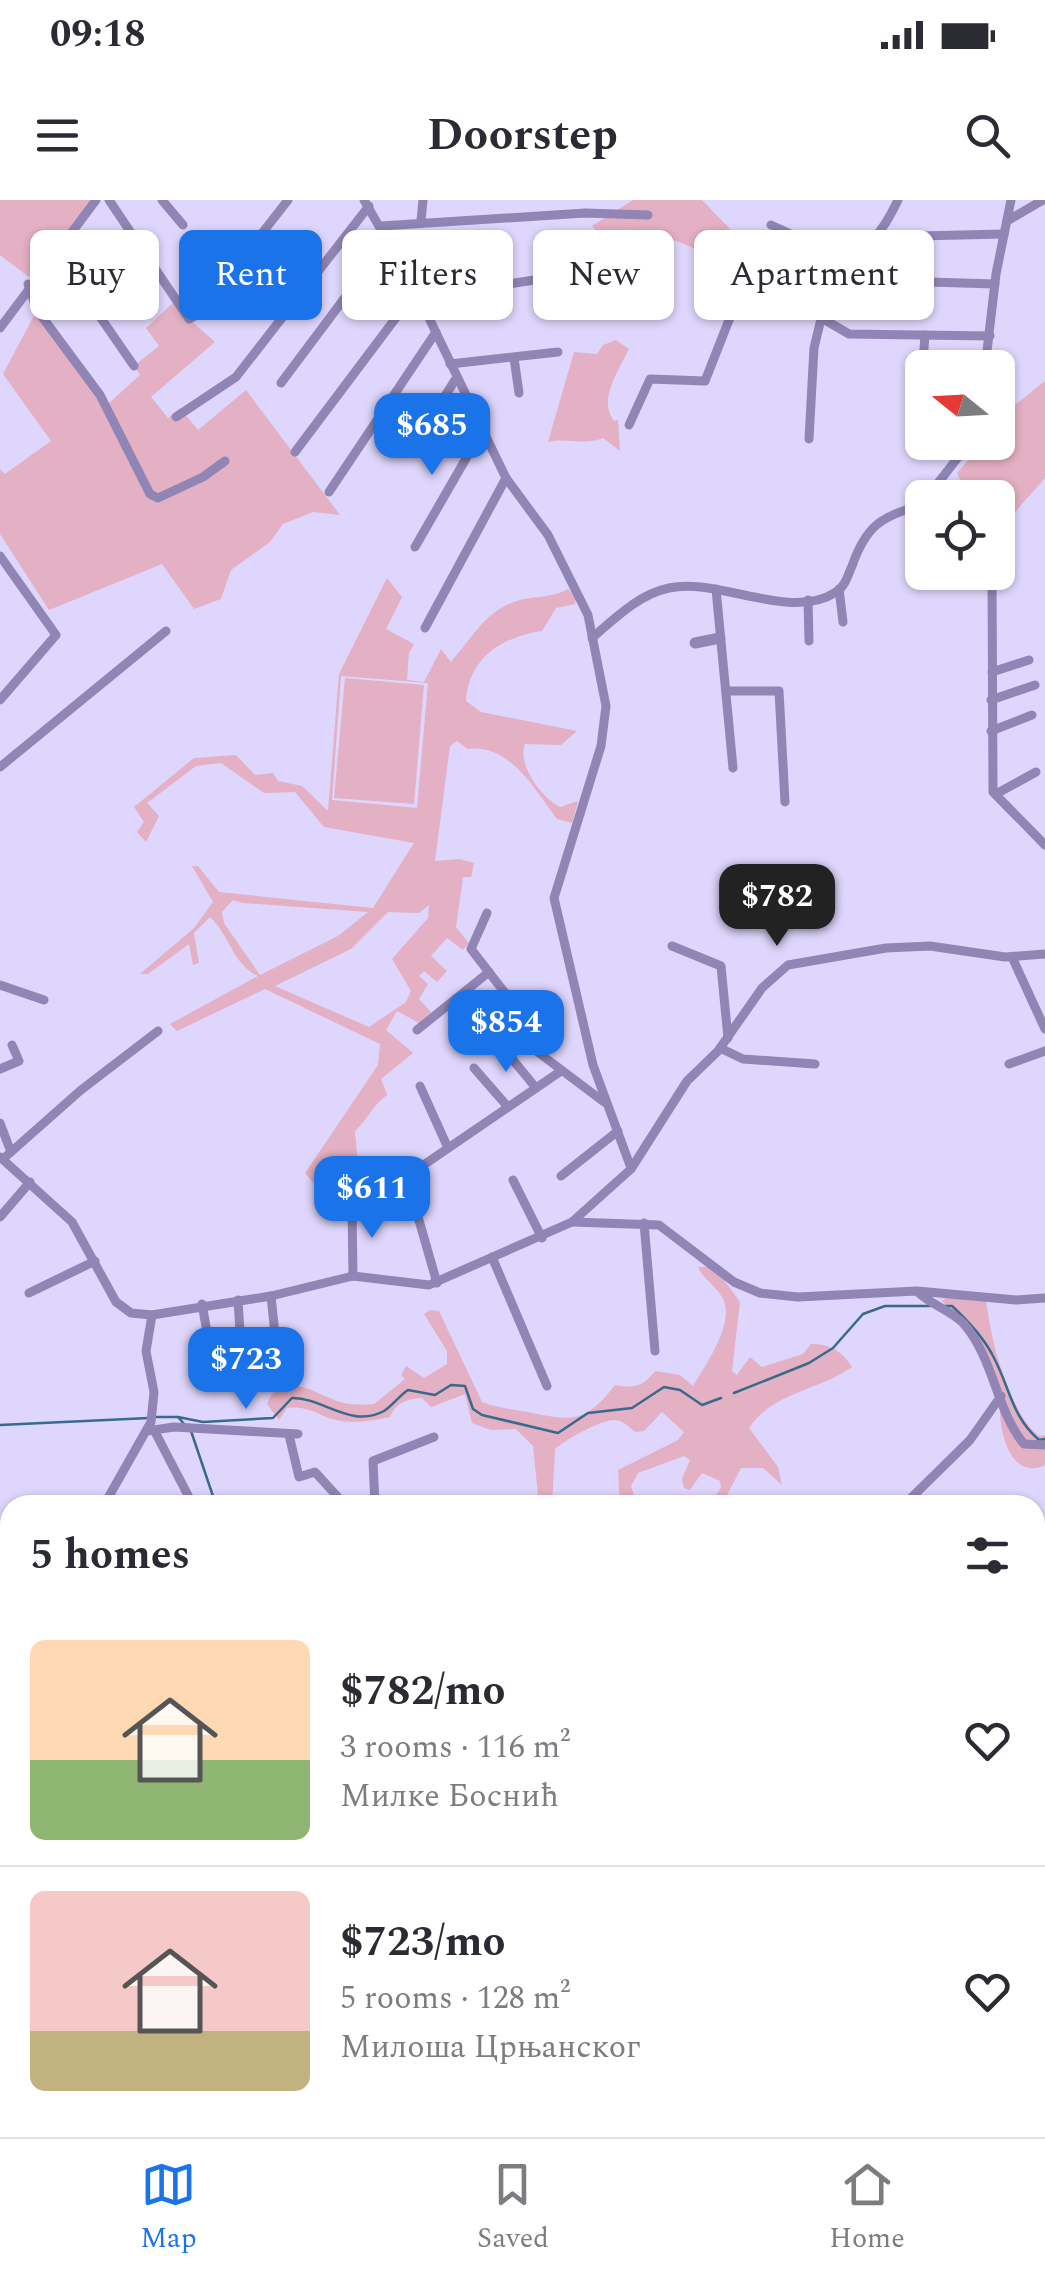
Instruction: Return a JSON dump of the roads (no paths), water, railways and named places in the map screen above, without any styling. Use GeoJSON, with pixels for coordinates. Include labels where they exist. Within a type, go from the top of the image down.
{"type":"FeatureCollection","features":[{"type":"Feature","properties":{"kind":"street"},"geometry":{"type":"LineString","coordinates":[[71,230],[96,200]]}},
{"type":"Feature","properties":{"kind":"street"},"geometry":{"type":"LineString","coordinates":[[109,200],[188,319],[199,314],[288,200]]}},
{"type":"Feature","properties":{"kind":"street"},"geometry":{"type":"LineString","coordinates":[[121,217],[123,200]]}},
{"type":"Feature","properties":{"kind":"street"},"geometry":{"type":"LineString","coordinates":[[162,200],[183,225]]}},
{"type":"Feature","properties":{"kind":"street"},"geometry":{"type":"LineString","coordinates":[[421,220],[423,200]]}},
{"type":"Feature","properties":{"kind":"street"},"geometry":{"type":"LineString","coordinates":[[585,213],[587,200]]}},
{"type":"Feature","properties":{"kind":"street"},"geometry":{"type":"LineString","coordinates":[[880,230],[898,200]]}},
{"type":"Feature","properties":{"kind":"street"},"geometry":{"type":"LineString","coordinates":[[988,350],[995,284],[1011,200]]}},
{"type":"Feature","properties":{"kind":"street"},"geometry":{"type":"LineString","coordinates":[[1007,221],[1043,200]]}},
{"type":"Feature","properties":{"kind":"street"},"geometry":{"type":"LineString","coordinates":[[176,417],[236,377],[367,203],[383,230]]}},
{"type":"Feature","properties":{"kind":"street"},"geometry":{"type":"LineString","coordinates":[[381,226],[421,220],[585,213],[648,215]]}},
{"type":"Feature","properties":{"kind":"street"},"geometry":{"type":"LineString","coordinates":[[771,225],[782,230]]}},
{"type":"Feature","properties":{"kind":"street"},"geometry":{"type":"LineString","coordinates":[[934,236],[1004,234]]}},
{"type":"Feature","properties":{"kind":"street"},"geometry":{"type":"LineString","coordinates":[[0,328],[30,281]]}},
{"type":"Feature","properties":{"kind":"street"},"geometry":{"type":"LineString","coordinates":[[934,282],[995,284]]}},
{"type":"Feature","properties":{"kind":"street"},"geometry":{"type":"LineString","coordinates":[[28,284],[37,310],[100,395],[150,494],[158,498],[203,477],[225,461]]}},
{"type":"Feature","properties":{"kind":"street"},"geometry":{"type":"LineString","coordinates":[[281,383],[342,301]]}},
{"type":"Feature","properties":{"kind":"street"},"geometry":{"type":"LineString","coordinates":[[102,320],[134,366]]}},
{"type":"Feature","properties":{"kind":"street"},"geometry":{"type":"LineString","coordinates":[[295,452],[398,320]]}},
{"type":"Feature","properties":{"kind":"street"},"geometry":{"type":"LineString","coordinates":[[430,320],[506,478],[548,536],[588,615],[606,688],[601,746],[554,898],[574,995],[604,1102],[632,1169]]}},
{"type":"Feature","properties":{"kind":"street"},"geometry":{"type":"LineString","coordinates":[[628,426],[650,379],[705,381],[729,320]]}},
{"type":"Feature","properties":{"kind":"street"},"geometry":{"type":"LineString","coordinates":[[809,438],[814,348],[821,320]]}},
{"type":"Feature","properties":{"kind":"street"},"geometry":{"type":"LineString","coordinates":[[826,320],[861,337],[990,336]]}},
{"type":"Feature","properties":{"kind":"street"},"geometry":{"type":"LineString","coordinates":[[329,492],[436,332]]}},
{"type":"Feature","properties":{"kind":"street"},"geometry":{"type":"LineString","coordinates":[[924,350],[925,334]]}},
{"type":"Feature","properties":{"kind":"street"},"geometry":{"type":"LineString","coordinates":[[450,364],[558,352]]}},
{"type":"Feature","properties":{"kind":"street"},"geometry":{"type":"LineString","coordinates":[[514,358],[519,393]]}},
{"type":"Feature","properties":{"kind":"street"},"geometry":{"type":"LineString","coordinates":[[418,437],[457,378]]}},
{"type":"Feature","properties":{"kind":"street"},"geometry":{"type":"LineString","coordinates":[[415,547],[483,428]]}},
{"type":"Feature","properties":{"kind":"street"},"geometry":{"type":"LineString","coordinates":[[940,480],[956,460]]}},
{"type":"Feature","properties":{"kind":"street"},"geometry":{"type":"LineString","coordinates":[[425,628],[506,478]]}},
{"type":"Feature","properties":{"kind":"street"},"geometry":{"type":"LineString","coordinates":[[843,622],[839,589],[866,531],[905,509]]}},
{"type":"Feature","properties":{"kind":"street"},"geometry":{"type":"LineString","coordinates":[[0,556],[56,635],[0,700]]}},
{"type":"Feature","properties":{"kind":"street"},"geometry":{"type":"LineString","coordinates":[[592,638],[637,602],[666,588],[716,589],[772,600],[808,600],[839,589]]}},
{"type":"Feature","properties":{"kind":"street"},"geometry":{"type":"LineString","coordinates":[[716,589],[733,768]]}},
{"type":"Feature","properties":{"kind":"street"},"geometry":{"type":"LineString","coordinates":[[994,590],[991,731],[996,794],[1045,845]]}},
{"type":"Feature","properties":{"kind":"street"},"geometry":{"type":"LineString","coordinates":[[808,600],[809,642]]}},
{"type":"Feature","properties":{"kind":"street"},"geometry":{"type":"LineString","coordinates":[[0,768],[166,630]]}},
{"type":"Feature","properties":{"kind":"street"},"geometry":{"type":"LineString","coordinates":[[695,644],[720,638]]}},
{"type":"Feature","properties":{"kind":"street"},"geometry":{"type":"LineString","coordinates":[[992,672],[1029,660]]}},
{"type":"Feature","properties":{"kind":"street"},"geometry":{"type":"LineString","coordinates":[[991,700],[1036,685]]}},
{"type":"Feature","properties":{"kind":"street"},"geometry":{"type":"LineString","coordinates":[[726,691],[779,691],[785,802]]}},
{"type":"Feature","properties":{"kind":"street"},"geometry":{"type":"LineString","coordinates":[[991,731],[1032,715]]}},
{"type":"Feature","properties":{"kind":"street"},"geometry":{"type":"LineString","coordinates":[[996,794],[1036,772]]}},
{"type":"Feature","properties":{"kind":"street"},"geometry":{"type":"LineString","coordinates":[[487,913],[471,949],[519,1010],[531,1046],[604,1102]]}},
{"type":"Feature","properties":{"kind":"street"},"geometry":{"type":"LineString","coordinates":[[672,946],[721,966],[728,1038]]}},
{"type":"Feature","properties":{"kind":"street"},"geometry":{"type":"LineString","coordinates":[[0,1122],[5,1156],[72,1222],[124,1310],[152,1315],[271,1296],[354,1276],[420,1285],[437,1283],[572,1222],[632,1169],[687,1081],[720,1048],[762,988],[788,966],[886,948],[930,946],[1012,957],[1045,954]]}},
{"type":"Feature","properties":{"kind":"street"},"geometry":{"type":"LineString","coordinates":[[1012,957],[1045,1029]]}},
{"type":"Feature","properties":{"kind":"street"},"geometry":{"type":"LineString","coordinates":[[417,1030],[489,972]]}},
{"type":"Feature","properties":{"kind":"street"},"geometry":{"type":"LineString","coordinates":[[0,985],[44,1000]]}},
{"type":"Feature","properties":{"kind":"street"},"geometry":{"type":"LineString","coordinates":[[5,1156],[81,1090],[158,1031]]}},
{"type":"Feature","properties":{"kind":"street"},"geometry":{"type":"LineString","coordinates":[[499,1043],[536,1088]]}},
{"type":"Feature","properties":{"kind":"street"},"geometry":{"type":"LineString","coordinates":[[0,1069],[18,1061],[12,1045]]}},
{"type":"Feature","properties":{"kind":"street"},"geometry":{"type":"LineString","coordinates":[[720,1048],[743,1059],[815,1064]]}},
{"type":"Feature","properties":{"kind":"street"},"geometry":{"type":"LineString","coordinates":[[1009,1064],[1045,1050]]}},
{"type":"Feature","properties":{"kind":"street"},"geometry":{"type":"LineString","coordinates":[[474,1068],[508,1107]]}},
{"type":"Feature","properties":{"kind":"street"},"geometry":{"type":"LineString","coordinates":[[406,1176],[560,1071]]}},
{"type":"Feature","properties":{"kind":"street"},"geometry":{"type":"LineString","coordinates":[[420,1086],[448,1148]]}},
{"type":"Feature","properties":{"kind":"street"},"geometry":{"type":"LineString","coordinates":[[561,1176],[618,1131]]}},
{"type":"Feature","properties":{"kind":"street"},"geometry":{"type":"LineString","coordinates":[[402,1161],[437,1283]]}},
{"type":"Feature","properties":{"kind":"street"},"geometry":{"type":"LineString","coordinates":[[513,1180],[542,1238]]}},
{"type":"Feature","properties":{"kind":"street"},"geometry":{"type":"LineString","coordinates":[[0,1217],[30,1182]]}},
{"type":"Feature","properties":{"kind":"street"},"geometry":{"type":"LineString","coordinates":[[352,1206],[354,1276]]}},
{"type":"Feature","properties":{"kind":"street"},"geometry":{"type":"LineString","coordinates":[[572,1222],[659,1225],[734,1282],[760,1293],[798,1297],[917,1291],[1016,1300],[1045,1298]]}},
{"type":"Feature","properties":{"kind":"street"},"geometry":{"type":"LineString","coordinates":[[644,1222],[655,1351]]}},
{"type":"Feature","properties":{"kind":"street"},"geometry":{"type":"LineString","coordinates":[[492,1256],[546,1386]]}},
{"type":"Feature","properties":{"kind":"street"},"geometry":{"type":"LineString","coordinates":[[29,1292],[94,1261]]}},
{"type":"Feature","properties":{"kind":"street"},"geometry":{"type":"LineString","coordinates":[[917,1291],[962,1323],[1002,1396],[1012,1430],[1024,1444],[1045,1445]]}},
{"type":"Feature","properties":{"kind":"street"},"geometry":{"type":"LineString","coordinates":[[271,1296],[276,1344]]}},
{"type":"Feature","properties":{"kind":"street"},"geometry":{"type":"LineString","coordinates":[[238,1300],[243,1380]]}},
{"type":"Feature","properties":{"kind":"street"},"geometry":{"type":"LineString","coordinates":[[202,1304],[216,1382]]}},
{"type":"Feature","properties":{"kind":"street"},"geometry":{"type":"LineString","coordinates":[[110,1495],[151,1428],[154,1409],[146,1351],[152,1315]]}},
{"type":"Feature","properties":{"kind":"street"},"geometry":{"type":"LineString","coordinates":[[914,1495],[970,1440],[1002,1396]]}},
{"type":"Feature","properties":{"kind":"street"},"geometry":{"type":"LineString","coordinates":[[151,1428],[294,1434],[298,1477],[315,1472],[336,1495]]}},
{"type":"Feature","properties":{"kind":"street"},"geometry":{"type":"LineString","coordinates":[[151,1428],[188,1495]]}},
{"type":"Feature","properties":{"kind":"street"},"geometry":{"type":"LineString","coordinates":[[375,1495],[373,1461],[434,1437]]}},
{"type":"Feature","properties":{"kind":"waterway"},"geometry":{"type":"LineString","coordinates":[[734,1393],[809,1363],[833,1348],[863,1314],[885,1306],[930,1306]]}},
{"type":"Feature","properties":{"kind":"waterway"},"geometry":{"type":"LineString","coordinates":[[943,1306],[952,1306],[980,1335],[1022,1421],[1039,1440],[1045,1439]]}},
{"type":"Feature","properties":{"kind":"waterway"},"geometry":{"type":"LineString","coordinates":[[178,1417],[203,1422],[273,1418],[292,1398],[348,1415],[372,1416],[408,1390],[435,1395],[451,1385],[465,1386],[473,1409],[482,1415],[558,1433],[588,1413],[632,1408],[664,1387],[680,1390],[702,1405],[721,1398]]}},
{"type":"Feature","properties":{"kind":"waterway"},"geometry":{"type":"LineString","coordinates":[[157,1417],[178,1417],[185,1425]]}},
{"type":"Feature","properties":{"kind":"waterway"},"geometry":{"type":"LineString","coordinates":[[0,1425],[149,1418]]}},
{"type":"Feature","properties":{"kind":"waterway"},"geometry":{"type":"LineString","coordinates":[[191,1431],[213,1495]]}}]}
